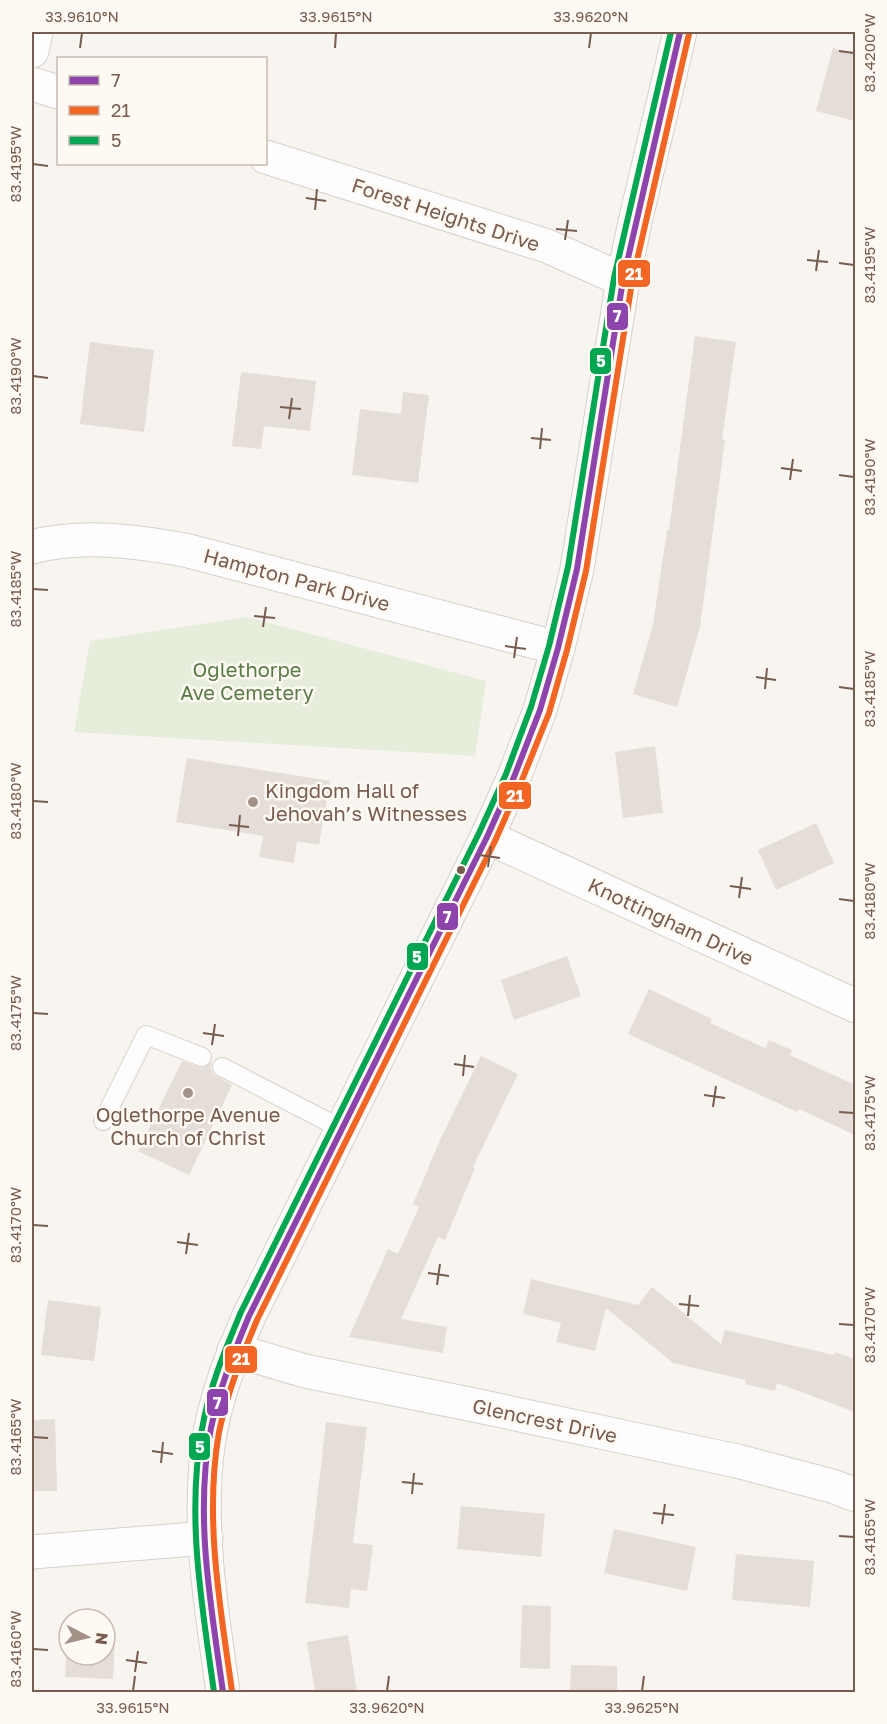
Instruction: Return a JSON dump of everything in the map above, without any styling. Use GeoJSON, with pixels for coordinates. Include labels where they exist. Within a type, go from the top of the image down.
{"type":"FeatureCollection","features":[{"type":"Feature","properties":{"kind":"street"},"geometry":{"type":"LineString","coordinates":[[32,51],[36,32]]}},
{"type":"Feature","properties":{"kind":"street"},"geometry":{"type":"LineString","coordinates":[[223,1692],[209,1587],[206,1538],[205,1486],[208,1447],[215,1408],[234,1350],[487,837],[514,777],[540,710],[577,569],[623,280],[680,32]]}},
{"type":"Feature","properties":{"kind":"street"},"geometry":{"type":"LineString","coordinates":[[32,84],[57,92]]}},
{"type":"Feature","properties":{"kind":"street","name":"Forest Heights Drive"},"geometry":{"type":"LineString","coordinates":[[267,157],[547,246],[623,280]]}},
{"type":"Feature","properties":{"kind":"street","name":"Hampton Park Drive"},"geometry":{"type":"LineString","coordinates":[[32,547],[48,543],[94,540],[136,542],[185,550],[558,648]]}},
{"type":"Feature","properties":{"kind":"street","name":"Knottingham Drive"},"geometry":{"type":"LineString","coordinates":[[487,837],[855,1003]]}},
{"type":"Feature","properties":{"kind":"street","name":"Glencrest Drive"},"geometry":{"type":"LineString","coordinates":[[234,1350],[305,1371],[737,1461],[801,1477],[855,1495]]}},
{"type":"Feature","properties":{"kind":"street"},"geometry":{"type":"LineString","coordinates":[[32,1552],[206,1538]]}},
{"type":"Feature","properties":{"kind":"lane"},"geometry":{"type":"LineString","coordinates":[[103,1121],[146,1035],[201,1057]]}},
{"type":"Feature","properties":{"kind":"lane"},"geometry":{"type":"LineString","coordinates":[[222,1067],[342,1129]]}},
{"type":"Feature","properties":{"kind":"green space","name":"Oglethorpe Ave Cemetery"},"geometry":{"type":"Polygon","coordinates":[[[247,617],[486,681],[475,756],[74,732],[90,641],[247,617]]]}},
{"type":"Feature","properties":{"kind":"building"},"geometry":{"type":"Polygon","coordinates":[[[833,48],[855,54],[855,121],[816,111],[833,48]]]}},
{"type":"Feature","properties":{"kind":"building"},"geometry":{"type":"Polygon","coordinates":[[[695,336],[736,342],[700,627],[677,707],[633,694],[653,625],[667,530],[669,530],[695,336]]]}},
{"type":"Feature","properties":{"kind":"building"},"geometry":{"type":"Polygon","coordinates":[[[90,342],[154,350],[144,432],[80,424],[90,342]]]}},
{"type":"Feature","properties":{"kind":"building"},"geometry":{"type":"Polygon","coordinates":[[[241,372],[316,381],[310,431],[264,426],[261,449],[232,446],[241,372]]]}},
{"type":"Feature","properties":{"kind":"building"},"geometry":{"type":"Polygon","coordinates":[[[403,392],[429,395],[418,483],[352,475],[360,409],[401,414],[403,392]]]}},
{"type":"Feature","properties":{"kind":"building"},"geometry":{"type":"Polygon","coordinates":[[[655,746],[663,813],[623,818],[615,752],[655,746]]]}},
{"type":"Feature","properties":{"kind":"building","name":"Kingdom Hall of Jehovah’s Witnesses"},"geometry":{"type":"Polygon","coordinates":[[[187,758],[330,781],[319,845],[297,841],[294,863],[259,857],[263,836],[176,822],[187,758]]]}},
{"type":"Feature","properties":{"kind":"building"},"geometry":{"type":"Polygon","coordinates":[[[816,823],[834,863],[776,890],[758,850],[816,823]]]}},
{"type":"Feature","properties":{"kind":"building"},"geometry":{"type":"Polygon","coordinates":[[[567,956],[581,996],[514,1020],[501,980],[567,956]]]}},
{"type":"Feature","properties":{"kind":"building"},"geometry":{"type":"Polygon","coordinates":[[[649,989],[712,1019],[710,1023],[765,1048],[769,1040],[792,1050],[790,1055],[855,1085],[855,1135],[799,1109],[797,1112],[628,1034],[649,989]]]}},
{"type":"Feature","properties":{"kind":"building"},"geometry":{"type":"Polygon","coordinates":[[[481,1056],[518,1074],[473,1167],[475,1168],[445,1240],[438,1237],[401,1319],[447,1327],[443,1353],[349,1337],[388,1249],[398,1254],[419,1207],[413,1204],[440,1140],[481,1056]]]}},
{"type":"Feature","properties":{"kind":"building"},"geometry":{"type":"Polygon","coordinates":[[[182,1061],[203,1068],[212,1062],[213,1074],[232,1085],[189,1175],[138,1151],[182,1061]]]}},
{"type":"Feature","properties":{"kind":"building"},"geometry":{"type":"Polygon","coordinates":[[[531,1279],[638,1305],[652,1287],[721,1344],[725,1330],[834,1355],[835,1352],[855,1359],[855,1412],[777,1383],[775,1391],[745,1384],[746,1380],[673,1363],[606,1308],[595,1351],[556,1342],[561,1323],[523,1314],[531,1279]]]}},
{"type":"Feature","properties":{"kind":"building"},"geometry":{"type":"Polygon","coordinates":[[[48,1300],[101,1307],[94,1361],[41,1355],[48,1300]]]}},
{"type":"Feature","properties":{"kind":"building"},"geometry":{"type":"Polygon","coordinates":[[[55,1419],[57,1491],[32,1491],[32,1420],[55,1419]]]}},
{"type":"Feature","properties":{"kind":"building"},"geometry":{"type":"Polygon","coordinates":[[[326,1422],[367,1427],[353,1543],[373,1545],[367,1591],[351,1589],[349,1608],[305,1603],[326,1422]]]}},
{"type":"Feature","properties":{"kind":"building"},"geometry":{"type":"Polygon","coordinates":[[[461,1506],[545,1514],[541,1557],[457,1549],[461,1506]]]}},
{"type":"Feature","properties":{"kind":"building"},"geometry":{"type":"Polygon","coordinates":[[[614,1529],[696,1547],[687,1591],[604,1573],[614,1529]]]}},
{"type":"Feature","properties":{"kind":"building"},"geometry":{"type":"Polygon","coordinates":[[[736,1554],[814,1561],[810,1607],[732,1600],[736,1554]]]}},
{"type":"Feature","properties":{"kind":"building"},"geometry":{"type":"Polygon","coordinates":[[[522,1605],[551,1606],[550,1669],[520,1668],[522,1605]]]}},
{"type":"Feature","properties":{"kind":"building"},"geometry":{"type":"Polygon","coordinates":[[[348,1635],[357,1692],[315,1692],[307,1642],[348,1635]]]}},
{"type":"Feature","properties":{"kind":"building"},"geometry":{"type":"Polygon","coordinates":[[[571,1665],[617,1666],[617,1692],[570,1692],[571,1665]]]}},
{"type":"Feature","properties":{"kind":"building"},"geometry":{"type":"Polygon","coordinates":[[[65,1667],[114,1667],[113,1679],[65,1677],[65,1667]]]}},
{"type":"Feature","properties":{"kind":"transit line","name":"5"},"geometry":{"type":"LineString","coordinates":[[214,1692],[201,1594],[195,1495],[202,1429],[213,1384],[241,1312],[479,833],[506,774],[531,707],[549,646],[568,567],[614,278],[671,32]]}},
{"type":"Feature","properties":{"kind":"transit line","name":"7"},"geometry":{"type":"LineString","coordinates":[[223,1692],[209,1594],[204,1527],[206,1461],[218,1399],[249,1316],[487,837],[514,777],[540,710],[577,569],[623,280],[680,32]]}},
{"type":"Feature","properties":{"kind":"transit line","name":"21"},"geometry":{"type":"LineString","coordinates":[[232,1691],[215,1562],[213,1529],[215,1464],[226,1403],[257,1320],[495,841],[549,713],[586,571],[632,282],[689,34]]}},
{"type":"Feature","properties":{"kind":"place","name":"Kingdom Hall of Jehovah’s Witnesses"},"geometry":{"type":"Point","coordinates":[253,802]}},
{"type":"Feature","properties":{"kind":"place","name":"Oglethorpe Avenue Church of Christ"},"geometry":{"type":"Point","coordinates":[188,1093]}}]}
